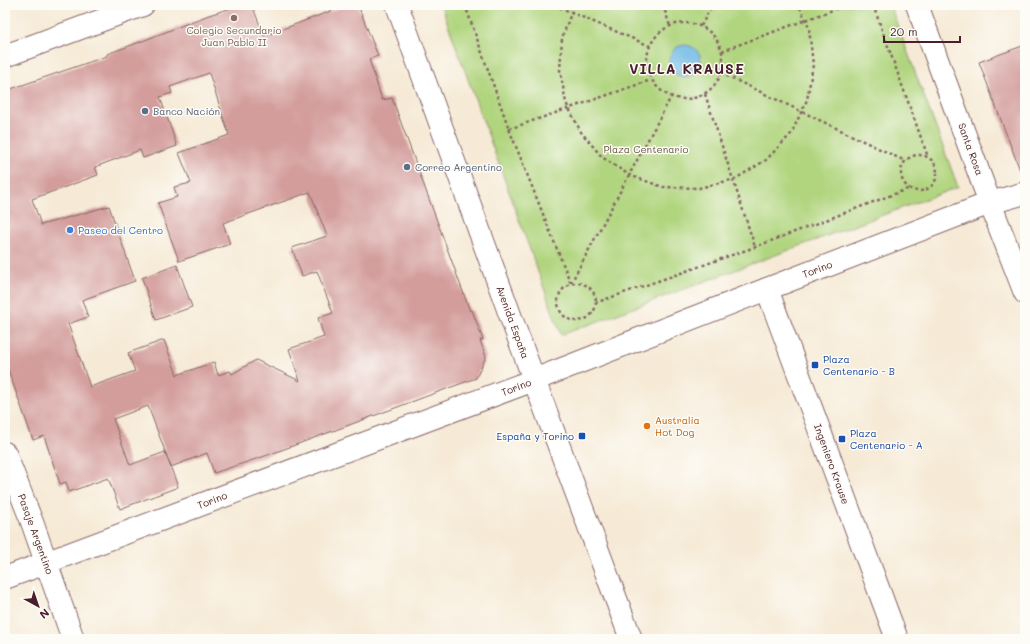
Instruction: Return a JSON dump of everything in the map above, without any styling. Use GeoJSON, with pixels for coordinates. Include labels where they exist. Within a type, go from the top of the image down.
{"type":"FeatureCollection","features":[{"type":"Feature","properties":{"kind":"street"},"geometry":{"type":"LineString","coordinates":[[5,56],[143,5]]}},
{"type":"Feature","properties":{"kind":"street","name":"Avenida España"},"geometry":{"type":"LineString","coordinates":[[397,5],[534,380],[631,639]]}},
{"type":"Feature","properties":{"kind":"street","name":"Santa Rosa"},"geometry":{"type":"LineString","coordinates":[[917,5],[1025,293]]}},
{"type":"Feature","properties":{"kind":"street","name":"Torino"},"geometry":{"type":"LineString","coordinates":[[5,578],[534,380],[990,203],[1025,193]]}},
{"type":"Feature","properties":{"kind":"street","name":"Ingeniero Krause"},"geometry":{"type":"LineString","coordinates":[[766,289],[897,639]]}},
{"type":"Feature","properties":{"kind":"street","name":"Pasaje Argentino"},"geometry":{"type":"LineString","coordinates":[[5,453],[32,522],[73,639]]}},
{"type":"Feature","properties":{"kind":"path"},"geometry":{"type":"LineString","coordinates":[[465,5],[509,129],[571,284]]}},
{"type":"Feature","properties":{"kind":"path"},"geometry":{"type":"LineString","coordinates":[[554,5],[650,46]]}},
{"type":"Feature","properties":{"kind":"path"},"geometry":{"type":"LineString","coordinates":[[574,5],[562,38],[560,70],[566,103],[580,132],[602,157],[629,175],[663,187],[699,188],[735,179],[766,160],[791,134],[807,100],[813,65],[809,28],[799,5]]}},
{"type":"Feature","properties":{"kind":"path"},"geometry":{"type":"LineString","coordinates":[[663,5],[670,26]]}},
{"type":"Feature","properties":{"kind":"path"},"geometry":{"type":"LineString","coordinates":[[701,26],[712,5]]}},
{"type":"Feature","properties":{"kind":"path"},"geometry":{"type":"LineString","coordinates":[[722,50],[846,5]]}},
{"type":"Feature","properties":{"kind":"path"},"geometry":{"type":"LineString","coordinates":[[873,5],[928,157]]}},
{"type":"Feature","properties":{"kind":"path"},"geometry":{"type":"LineString","coordinates":[[680,23],[701,26],[710,32],[722,50],[723,63],[721,73],[714,86],[705,94],[693,99],[671,97],[658,89],[651,80],[647,69],[647,58],[650,46],[654,38],[661,31],[670,26],[680,23]]}},
{"type":"Feature","properties":{"kind":"path"},"geometry":{"type":"LineString","coordinates":[[721,73],[905,161]]}},
{"type":"Feature","properties":{"kind":"path"},"geometry":{"type":"LineString","coordinates":[[509,129],[651,80]]}},
{"type":"Feature","properties":{"kind":"path"},"geometry":{"type":"LineString","coordinates":[[705,94],[755,247]]}},
{"type":"Feature","properties":{"kind":"path"},"geometry":{"type":"LineString","coordinates":[[571,284],[671,97]]}},
{"type":"Feature","properties":{"kind":"path"},"geometry":{"type":"LineString","coordinates":[[922,155],[928,157],[936,165],[937,177],[935,182],[926,189],[915,190],[910,188],[902,179],[902,166],[910,157],[922,155]]}},
{"type":"Feature","properties":{"kind":"path"},"geometry":{"type":"LineString","coordinates":[[595,303],[755,247],[910,188]]}},
{"type":"Feature","properties":{"kind":"path"},"geometry":{"type":"LineString","coordinates":[[577,283],[588,287],[595,297],[595,303],[594,309],[586,318],[573,320],[567,318],[563,314],[559,309],[558,303],[561,291],[566,286],[577,283]]}},
{"type":"Feature","properties":{"kind":"green space","name":"Plaza Centenario"},"geometry":{"type":"Polygon","coordinates":[[[441,5],[890,5],[958,187],[561,335],[441,5]]]}},
{"type":"Feature","properties":{"kind":"water"},"geometry":{"type":"Polygon","coordinates":[[[682,45],[688,45],[697,49],[701,61],[697,73],[688,77],[682,77],[673,73],[669,64],[669,58],[673,49],[682,45]]]}},
{"type":"Feature","properties":{"kind":"building"},"geometry":{"type":"Polygon","coordinates":[[[241,5],[252,5],[264,36],[347,5],[358,5],[378,56],[369,59],[382,100],[392,98],[470,311],[472,310],[483,340],[480,340],[486,357],[476,378],[268,455],[214,473],[207,453],[171,467],[148,406],[113,419],[130,465],[165,452],[178,487],[120,509],[108,478],[69,492],[66,482],[60,484],[44,436],[33,440],[5,361],[5,91],[107,56],[107,54],[209,15],[241,5]],[[209,73],[170,87],[172,93],[160,97],[177,146],[143,158],[140,150],[95,167],[98,175],[32,199],[41,225],[109,206],[135,281],[82,300],[88,317],[68,324],[90,387],[135,371],[128,353],[164,340],[177,375],[214,362],[218,375],[230,371],[232,374],[256,360],[300,381],[289,349],[324,337],[318,318],[333,313],[317,271],[302,276],[292,248],[327,236],[310,192],[223,223],[230,244],[179,261],[158,203],[177,197],[174,187],[191,183],[179,153],[229,135],[209,73]]]}},
{"type":"Feature","properties":{"kind":"building"},"geometry":{"type":"Polygon","coordinates":[[[1025,45],[1025,178],[1023,178],[979,62],[1025,45]]]}},
{"type":"Feature","properties":{"kind":"building"},"geometry":{"type":"Polygon","coordinates":[[[177,265],[192,307],[156,320],[142,278],[177,265]]]}},
{"type":"Feature","properties":{"kind":"place","name":"Colegio Secundario Juan Pablo II"},"geometry":{"type":"Point","coordinates":[234,18]}},
{"type":"Feature","properties":{"kind":"place","name":"Banco Nación"},"geometry":{"type":"Point","coordinates":[145,111]}},
{"type":"Feature","properties":{"kind":"place","name":"Correo Argentino"},"geometry":{"type":"Point","coordinates":[407,167]}},
{"type":"Feature","properties":{"kind":"place","name":"Paseo del Centro"},"geometry":{"type":"Point","coordinates":[70,230]}},
{"type":"Feature","properties":{"kind":"place","name":"Plaza Centenario - B"},"geometry":{"type":"Point","coordinates":[815,365]}},
{"type":"Feature","properties":{"kind":"place","name":"Australia Hot Dog"},"geometry":{"type":"Point","coordinates":[647,426]}},
{"type":"Feature","properties":{"kind":"place","name":"España y Torino"},"geometry":{"type":"Point","coordinates":[582,436]}},
{"type":"Feature","properties":{"kind":"place","name":"Plaza Centenario - A"},"geometry":{"type":"Point","coordinates":[842,439]}},
{"type":"Feature","properties":{"kind":"district","name":"VILLA KRAUSE"},"geometry":{"type":"Point","coordinates":[687,68]}}]}
